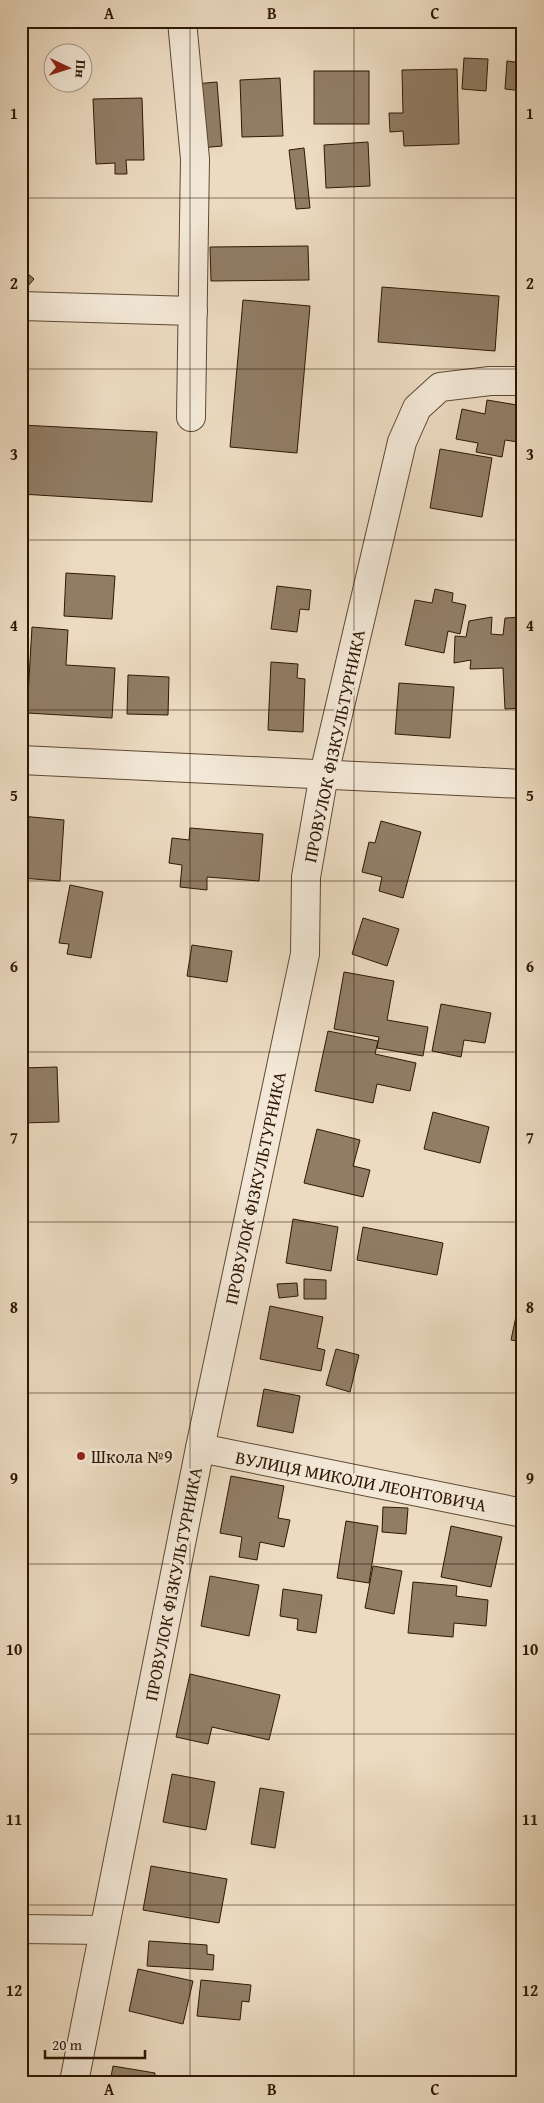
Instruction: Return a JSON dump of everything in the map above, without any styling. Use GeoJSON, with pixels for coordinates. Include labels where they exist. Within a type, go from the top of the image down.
{"type":"FeatureCollection","features":[{"type":"Feature","properties":{"kind":"street"},"geometry":{"type":"LineString","coordinates":[[182,21],[195,159],[191,417]]}},
{"type":"Feature","properties":{"kind":"street"},"geometry":{"type":"LineString","coordinates":[[21,306],[192,311]]}},
{"type":"Feature","properties":{"kind":"street","name":"ПРОВУЛОК ФІЗКУЛЬТУРНИКА"},"geometry":{"type":"LineString","coordinates":[[74,2082],[200,1448],[305,954],[306,878],[324,774],[402,442],[417,408],[440,387],[490,381],[523,381]]}},
{"type":"Feature","properties":{"kind":"street"},"geometry":{"type":"LineString","coordinates":[[21,760],[523,784]]}},
{"type":"Feature","properties":{"kind":"street","name":"ВУЛИЦЯ МИКОЛИ ЛЕОНТОВИЧА"},"geometry":{"type":"LineString","coordinates":[[200,1448],[523,1513]]}},
{"type":"Feature","properties":{"kind":"street"},"geometry":{"type":"LineString","coordinates":[[21,1929],[104,1930]]}},
{"type":"Feature","properties":{"kind":"building"},"geometry":{"type":"Polygon","coordinates":[[[464,58],[488,59],[486,91],[462,89],[464,58]]]}},
{"type":"Feature","properties":{"kind":"building"},"geometry":{"type":"Polygon","coordinates":[[[507,61],[523,63],[523,91],[505,89],[507,61]]]}},
{"type":"Feature","properties":{"kind":"building"},"geometry":{"type":"Polygon","coordinates":[[[457,69],[459,144],[404,146],[403,131],[390,132],[389,113],[403,113],[402,70],[457,69]]]}},
{"type":"Feature","properties":{"kind":"building"},"geometry":{"type":"Polygon","coordinates":[[[314,71],[369,71],[369,124],[314,124],[314,71]]]}},
{"type":"Feature","properties":{"kind":"building"},"geometry":{"type":"Polygon","coordinates":[[[280,78],[283,136],[242,137],[240,80],[280,78]]]}},
{"type":"Feature","properties":{"kind":"building"},"geometry":{"type":"Polygon","coordinates":[[[217,82],[222,146],[200,148],[195,84],[217,82]]]}},
{"type":"Feature","properties":{"kind":"building"},"geometry":{"type":"Polygon","coordinates":[[[142,98],[144,160],[126,160],[127,174],[115,174],[115,163],[96,164],[93,99],[142,98]]]}},
{"type":"Feature","properties":{"kind":"building"},"geometry":{"type":"Polygon","coordinates":[[[368,142],[370,186],[326,188],[324,145],[368,142]]]}},
{"type":"Feature","properties":{"kind":"building"},"geometry":{"type":"Polygon","coordinates":[[[304,148],[310,208],[296,209],[289,150],[304,148]]]}},
{"type":"Feature","properties":{"kind":"building"},"geometry":{"type":"Polygon","coordinates":[[[308,246],[309,280],[211,281],[210,247],[308,246]]]}},
{"type":"Feature","properties":{"kind":"building"},"geometry":{"type":"Polygon","coordinates":[[[21,268],[34,279],[21,294],[21,268]]]}},
{"type":"Feature","properties":{"kind":"building"},"geometry":{"type":"Polygon","coordinates":[[[382,287],[499,296],[495,351],[378,342],[382,287]]]}},
{"type":"Feature","properties":{"kind":"building"},"geometry":{"type":"Polygon","coordinates":[[[243,300],[310,306],[297,453],[230,447],[243,300]]]}},
{"type":"Feature","properties":{"kind":"building"},"geometry":{"type":"Polygon","coordinates":[[[487,400],[523,406],[518,442],[505,440],[502,457],[476,452],[478,443],[456,439],[462,409],[485,414],[487,400]]]}},
{"type":"Feature","properties":{"kind":"building"},"geometry":{"type":"Polygon","coordinates":[[[21,425],[157,432],[152,502],[21,494],[21,425]]]}},
{"type":"Feature","properties":{"kind":"building"},"geometry":{"type":"Polygon","coordinates":[[[440,449],[492,458],[482,517],[430,508],[440,449]]]}},
{"type":"Feature","properties":{"kind":"building"},"geometry":{"type":"Polygon","coordinates":[[[66,573],[115,576],[112,619],[64,616],[66,573]]]}},
{"type":"Feature","properties":{"kind":"building"},"geometry":{"type":"Polygon","coordinates":[[[277,586],[311,590],[309,610],[300,609],[297,632],[271,629],[277,586]]]}},
{"type":"Feature","properties":{"kind":"building"},"geometry":{"type":"Polygon","coordinates":[[[435,589],[453,593],[452,602],[466,605],[460,634],[448,631],[444,653],[405,645],[415,600],[432,603],[435,589]]]}},
{"type":"Feature","properties":{"kind":"building"},"geometry":{"type":"Polygon","coordinates":[[[492,617],[491,634],[503,635],[505,618],[523,617],[523,708],[505,709],[503,668],[470,669],[471,660],[454,663],[455,636],[466,637],[469,621],[492,617]]]}},
{"type":"Feature","properties":{"kind":"building"},"geometry":{"type":"Polygon","coordinates":[[[32,627],[68,630],[66,665],[115,668],[112,718],[27,713],[32,627]]]}},
{"type":"Feature","properties":{"kind":"building"},"geometry":{"type":"Polygon","coordinates":[[[271,662],[298,664],[297,678],[305,679],[303,732],[268,730],[271,662]]]}},
{"type":"Feature","properties":{"kind":"building"},"geometry":{"type":"Polygon","coordinates":[[[128,675],[169,677],[168,715],[127,714],[128,675]]]}},
{"type":"Feature","properties":{"kind":"building"},"geometry":{"type":"Polygon","coordinates":[[[399,683],[454,687],[450,738],[395,734],[399,683]]]}},
{"type":"Feature","properties":{"kind":"building"},"geometry":{"type":"Polygon","coordinates":[[[21,816],[64,820],[60,881],[21,878],[21,816]]]}},
{"type":"Feature","properties":{"kind":"building"},"geometry":{"type":"Polygon","coordinates":[[[381,821],[421,832],[403,898],[379,891],[382,877],[362,872],[369,842],[375,843],[381,821]]]}},
{"type":"Feature","properties":{"kind":"building"},"geometry":{"type":"Polygon","coordinates":[[[190,828],[263,834],[259,881],[207,877],[207,890],[180,887],[182,865],[169,863],[172,838],[189,840],[190,828]]]}},
{"type":"Feature","properties":{"kind":"building"},"geometry":{"type":"Polygon","coordinates":[[[70,885],[103,892],[91,958],[67,954],[69,944],[59,943],[70,885]]]}},
{"type":"Feature","properties":{"kind":"building"},"geometry":{"type":"Polygon","coordinates":[[[363,918],[399,929],[387,966],[352,954],[363,918]]]}},
{"type":"Feature","properties":{"kind":"building"},"geometry":{"type":"Polygon","coordinates":[[[192,945],[232,951],[227,982],[187,976],[192,945]]]}},
{"type":"Feature","properties":{"kind":"building"},"geometry":{"type":"Polygon","coordinates":[[[344,972],[394,981],[387,1020],[428,1027],[423,1056],[377,1048],[379,1037],[334,1029],[344,972]]]}},
{"type":"Feature","properties":{"kind":"building"},"geometry":{"type":"Polygon","coordinates":[[[441,1004],[491,1013],[485,1043],[464,1040],[461,1057],[432,1051],[441,1004]]]}},
{"type":"Feature","properties":{"kind":"building"},"geometry":{"type":"Polygon","coordinates":[[[328,1031],[378,1041],[375,1054],[416,1063],[410,1091],[377,1084],[373,1103],[315,1091],[328,1031]]]}},
{"type":"Feature","properties":{"kind":"building"},"geometry":{"type":"Polygon","coordinates":[[[57,1067],[59,1122],[21,1123],[21,1068],[57,1067]]]}},
{"type":"Feature","properties":{"kind":"building"},"geometry":{"type":"Polygon","coordinates":[[[433,1112],[489,1127],[480,1163],[424,1149],[433,1112]]]}},
{"type":"Feature","properties":{"kind":"building"},"geometry":{"type":"Polygon","coordinates":[[[317,1129],[360,1140],[353,1166],[370,1170],[363,1197],[304,1183],[317,1129]]]}},
{"type":"Feature","properties":{"kind":"building"},"geometry":{"type":"Polygon","coordinates":[[[293,1219],[338,1227],[331,1271],[286,1263],[293,1219]]]}},
{"type":"Feature","properties":{"kind":"building"},"geometry":{"type":"Polygon","coordinates":[[[363,1227],[443,1243],[437,1275],[357,1260],[363,1227]]]}},
{"type":"Feature","properties":{"kind":"building"},"geometry":{"type":"Polygon","coordinates":[[[304,1279],[326,1280],[326,1299],[304,1299],[304,1279]]]}},
{"type":"Feature","properties":{"kind":"building"},"geometry":{"type":"Polygon","coordinates":[[[297,1283],[298,1296],[279,1298],[277,1284],[297,1283]]]}},
{"type":"Feature","properties":{"kind":"building"},"geometry":{"type":"Polygon","coordinates":[[[520,1297],[523,1298],[523,1342],[511,1340],[520,1297]]]}},
{"type":"Feature","properties":{"kind":"building"},"geometry":{"type":"Polygon","coordinates":[[[270,1306],[323,1317],[317,1348],[325,1350],[321,1371],[260,1359],[270,1306]]]}},
{"type":"Feature","properties":{"kind":"building"},"geometry":{"type":"Polygon","coordinates":[[[336,1349],[359,1355],[350,1392],[326,1385],[336,1349]]]}},
{"type":"Feature","properties":{"kind":"building"},"geometry":{"type":"Polygon","coordinates":[[[264,1389],[300,1396],[293,1433],[257,1426],[264,1389]]]}},
{"type":"Feature","properties":{"kind":"building"},"geometry":{"type":"Polygon","coordinates":[[[231,1476],[284,1486],[278,1518],[290,1520],[284,1547],[260,1542],[257,1560],[239,1557],[242,1537],[220,1533],[231,1476]]]}},
{"type":"Feature","properties":{"kind":"building"},"geometry":{"type":"Polygon","coordinates":[[[383,1507],[408,1508],[406,1534],[382,1532],[383,1507]]]}},
{"type":"Feature","properties":{"kind":"building"},"geometry":{"type":"Polygon","coordinates":[[[346,1521],[378,1526],[369,1583],[337,1578],[346,1521]]]}},
{"type":"Feature","properties":{"kind":"building"},"geometry":{"type":"Polygon","coordinates":[[[451,1526],[502,1537],[491,1587],[441,1577],[451,1526]]]}},
{"type":"Feature","properties":{"kind":"building"},"geometry":{"type":"Polygon","coordinates":[[[373,1566],[402,1571],[394,1614],[365,1608],[373,1566]]]}},
{"type":"Feature","properties":{"kind":"building"},"geometry":{"type":"Polygon","coordinates":[[[210,1576],[259,1585],[249,1636],[201,1626],[210,1576]]]}},
{"type":"Feature","properties":{"kind":"building"},"geometry":{"type":"Polygon","coordinates":[[[413,1582],[457,1586],[456,1596],[488,1600],[486,1626],[454,1623],[453,1637],[408,1633],[413,1582]]]}},
{"type":"Feature","properties":{"kind":"building"},"geometry":{"type":"Polygon","coordinates":[[[283,1589],[322,1595],[316,1633],[297,1630],[298,1619],[280,1616],[283,1589]]]}},
{"type":"Feature","properties":{"kind":"building"},"geometry":{"type":"Polygon","coordinates":[[[190,1674],[280,1695],[269,1740],[212,1727],[208,1744],[176,1737],[190,1674]]]}},
{"type":"Feature","properties":{"kind":"building"},"geometry":{"type":"Polygon","coordinates":[[[172,1774],[215,1782],[206,1830],[163,1822],[172,1774]]]}},
{"type":"Feature","properties":{"kind":"building"},"geometry":{"type":"Polygon","coordinates":[[[260,1788],[284,1792],[275,1848],[251,1844],[260,1788]]]}},
{"type":"Feature","properties":{"kind":"building"},"geometry":{"type":"Polygon","coordinates":[[[151,1866],[227,1879],[219,1923],[143,1910],[151,1866]]]}},
{"type":"Feature","properties":{"kind":"building"},"geometry":{"type":"Polygon","coordinates":[[[149,1941],[207,1945],[207,1954],[214,1955],[213,1970],[147,1966],[149,1941]]]}},
{"type":"Feature","properties":{"kind":"building"},"geometry":{"type":"Polygon","coordinates":[[[138,1969],[193,1981],[183,2024],[129,2011],[138,1969]]]}},
{"type":"Feature","properties":{"kind":"building"},"geometry":{"type":"Polygon","coordinates":[[[201,1980],[251,1985],[249,2002],[242,2001],[240,2020],[197,2016],[201,1980]]]}},
{"type":"Feature","properties":{"kind":"building"},"geometry":{"type":"Polygon","coordinates":[[[113,2066],[155,2073],[154,2082],[110,2082],[113,2066]]]}},
{"type":"Feature","properties":{"kind":"building"},"geometry":{"type":"Polygon","coordinates":[[[180,2077],[212,2082],[179,2082],[180,2077]]]}},
{"type":"Feature","properties":{"kind":"place","name":"Школа №9"},"geometry":{"type":"Point","coordinates":[81,1456]}}]}
